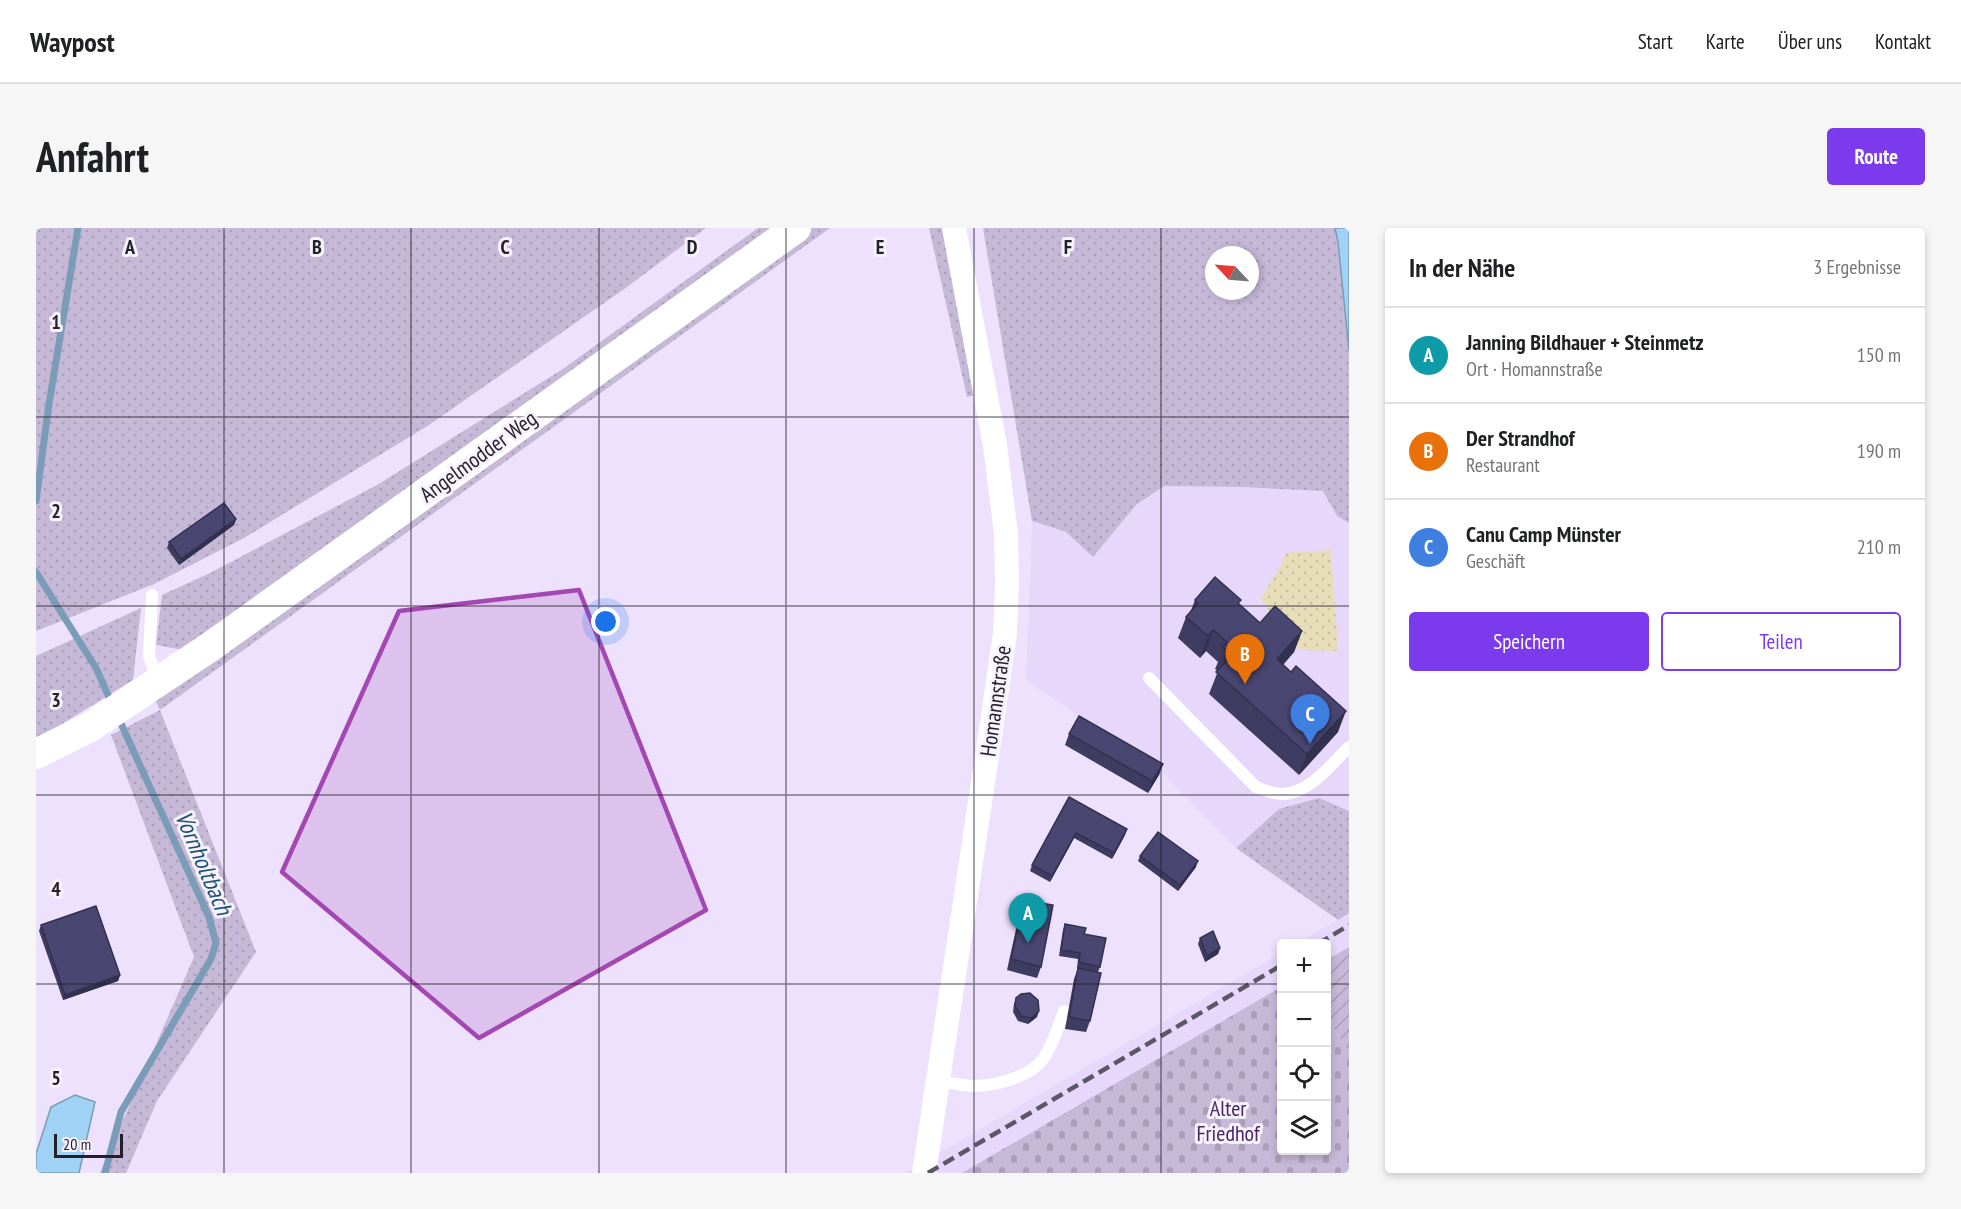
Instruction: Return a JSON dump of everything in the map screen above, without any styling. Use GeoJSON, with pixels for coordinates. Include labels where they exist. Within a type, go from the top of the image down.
{"type":"FeatureCollection","features":[{"type":"Feature","properties":{"kind":"street","name":"Angelmodder Weg"},"geometry":{"type":"LineString","coordinates":[[36,754],[90,727],[220,641],[796,228]]}},
{"type":"Feature","properties":{"kind":"street","name":"Homannstraße"},"geometry":{"type":"LineString","coordinates":[[924,1173],[1003,644],[1007,583],[1006,534],[994,445],[954,228]]}},
{"type":"Feature","properties":{"kind":"lane"},"geometry":{"type":"LineString","coordinates":[[148,689],[152,595]]}},
{"type":"Feature","properties":{"kind":"lane"},"geometry":{"type":"LineString","coordinates":[[1149,678],[1256,787],[1276,794],[1295,793],[1311,783],[1349,747]]}},
{"type":"Feature","properties":{"kind":"lane"},"geometry":{"type":"LineString","coordinates":[[938,1081],[976,1086],[1007,1082],[1026,1072],[1042,1060],[1054,1038],[1064,1011]]}},
{"type":"Feature","properties":{"kind":"highlighted area"},"geometry":{"type":"Polygon","coordinates":[[[579,590],[706,910],[479,1038],[282,872],[399,611],[579,590]]]}},
{"type":"Feature","properties":{"kind":"shaded area"},"geometry":{"type":"Polygon","coordinates":[[[1164,486],[1324,491],[1337,516],[1349,523],[1349,811],[1319,798],[1280,809],[1236,848],[1161,772],[1026,680],[1032,521],[1066,532],[1093,557],[1136,505],[1164,486]]]}},
{"type":"Feature","properties":{"kind":"shaded area"},"geometry":{"type":"Polygon","coordinates":[[[1349,913],[1349,947],[1331,958],[1331,939],[1305,939],[1349,913]]]}},
{"type":"Feature","properties":{"kind":"shaded area"},"geometry":{"type":"Polygon","coordinates":[[[1277,955],[1277,989],[962,1173],[905,1173],[1277,955]]]}},
{"type":"Feature","properties":{"kind":"green space"},"geometry":{"type":"Polygon","coordinates":[[[36,228],[706,228],[627,287],[429,425],[244,538],[154,584],[36,631],[36,228]]]}},
{"type":"Feature","properties":{"kind":"green space"},"geometry":{"type":"Polygon","coordinates":[[[758,228],[776,228],[189,651],[156,645],[162,595],[210,573],[377,485],[563,369],[758,228]]]}},
{"type":"Feature","properties":{"kind":"green space"},"geometry":{"type":"Polygon","coordinates":[[[812,228],[830,228],[160,710],[155,700],[812,228]]]}},
{"type":"Feature","properties":{"kind":"green space"},"geometry":{"type":"Polygon","coordinates":[[[929,228],[944,228],[976,395],[967,397],[929,228]]]}},
{"type":"Feature","properties":{"kind":"green space"},"geometry":{"type":"Polygon","coordinates":[[[983,228],[1335,228],[1349,350],[1349,523],[1337,516],[1323,491],[1164,486],[1136,505],[1093,557],[1066,532],[1032,521],[983,228]]]}},
{"type":"Feature","properties":{"kind":"green space"},"geometry":{"type":"Polygon","coordinates":[[[141,608],[133,680],[36,740],[36,656],[141,608]]]}},
{"type":"Feature","properties":{"kind":"green space"},"geometry":{"type":"Polygon","coordinates":[[[160,710],[256,952],[157,1101],[126,1173],[100,1173],[194,957],[111,735],[160,710]]]}},
{"type":"Feature","properties":{"kind":"green space"},"geometry":{"type":"Polygon","coordinates":[[[1319,798],[1349,811],[1349,913],[1338,920],[1236,848],[1279,809],[1319,798]]]}},
{"type":"Feature","properties":{"kind":"green space"},"geometry":{"type":"Polygon","coordinates":[[[1349,947],[1349,1054],[1331,1023],[1331,958],[1349,947]]]}},
{"type":"Feature","properties":{"kind":"green space","name":"Alter Friedhof"},"geometry":{"type":"Polygon","coordinates":[[[1277,989],[1277,1155],[1331,1155],[1331,1023],[1349,1054],[1349,1173],[962,1173],[1277,989]]]}},
{"type":"Feature","properties":{"kind":"sand"},"geometry":{"type":"Polygon","coordinates":[[[1331,550],[1338,651],[1298,650],[1271,618],[1267,605],[1260,599],[1281,566],[1285,553],[1331,550]]]}},
{"type":"Feature","properties":{"kind":"water"},"geometry":{"type":"Polygon","coordinates":[[[1335,228],[1349,228],[1349,350],[1338,242],[1335,228]]]}},
{"type":"Feature","properties":{"kind":"water"},"geometry":{"type":"Polygon","coordinates":[[[75,1095],[95,1102],[79,1173],[36,1173],[36,1154],[51,1107],[75,1095]]]}},
{"type":"Feature","properties":{"kind":"building"},"geometry":{"type":"Polygon","coordinates":[[[224,503],[236,519],[181,559],[169,542],[224,503]]]}},
{"type":"Feature","properties":{"kind":"building"},"geometry":{"type":"Polygon","coordinates":[[[1215,577],[1241,600],[1238,603],[1260,623],[1275,606],[1302,631],[1277,659],[1291,672],[1296,666],[1346,711],[1307,754],[1216,672],[1232,655],[1223,647],[1227,642],[1213,630],[1208,636],[1186,617],[1198,603],[1195,600],[1215,577]]]}},
{"type":"Feature","properties":{"kind":"building"},"geometry":{"type":"Polygon","coordinates":[[[1079,716],[1163,764],[1152,781],[1069,734],[1079,716]]]}},
{"type":"Feature","properties":{"kind":"building"},"geometry":{"type":"Polygon","coordinates":[[[1069,797],[1127,829],[1114,853],[1076,833],[1052,876],[1032,865],[1069,797]]]}},
{"type":"Feature","properties":{"kind":"building"},"geometry":{"type":"Polygon","coordinates":[[[1158,832],[1198,861],[1180,885],[1140,856],[1158,832]]]}},
{"type":"Feature","properties":{"kind":"building"},"geometry":{"type":"Polygon","coordinates":[[[1024,900],[1053,905],[1041,967],[1011,959],[1024,900]]]}},
{"type":"Feature","properties":{"kind":"building"},"geometry":{"type":"Polygon","coordinates":[[[96,906],[120,975],[65,995],[41,925],[96,906]]]}},
{"type":"Feature","properties":{"kind":"building"},"geometry":{"type":"Polygon","coordinates":[[[1065,924],[1086,928],[1084,934],[1106,938],[1100,967],[1079,962],[1080,953],[1061,950],[1065,924]]]}},
{"type":"Feature","properties":{"kind":"building"},"geometry":{"type":"Polygon","coordinates":[[[1213,931],[1220,948],[1207,956],[1200,938],[1213,931]]]}},
{"type":"Feature","properties":{"kind":"building"},"geometry":{"type":"Polygon","coordinates":[[[1078,968],[1101,973],[1090,1021],[1069,1017],[1078,968]]]}},
{"type":"Feature","properties":{"kind":"building"},"geometry":{"type":"Polygon","coordinates":[[[1030,993],[1038,1000],[1039,1011],[1031,1018],[1021,1016],[1015,1006],[1016,998],[1021,994],[1030,993]]]}},
{"type":"Feature","properties":{"kind":"waterway","name":"Vornholtbach"},"geometry":{"type":"LineString","coordinates":[[36,501],[49,404],[78,228]]}},
{"type":"Feature","properties":{"kind":"waterway","name":"Vornholtbach"},"geometry":{"type":"LineString","coordinates":[[36,572],[96,668],[112,704]]}},
{"type":"Feature","properties":{"kind":"waterway","name":"Vornholtbach"},"geometry":{"type":"LineString","coordinates":[[105,1173],[121,1112],[211,959],[216,943],[209,917],[118,717]]}},
{"type":"Feature","properties":{"kind":"railway"},"geometry":{"type":"LineString","coordinates":[[1326,939],[1349,925]]}},
{"type":"Feature","properties":{"kind":"railway"},"geometry":{"type":"LineString","coordinates":[[928,1173],[1277,968]]}},
{"type":"Feature","properties":{"kind":"place","name":"Der Strandhof"},"geometry":{"type":"Point","coordinates":[1245,684]}},
{"type":"Feature","properties":{"kind":"place","name":"Canu Camp Münster"},"geometry":{"type":"Point","coordinates":[1310,744]}},
{"type":"Feature","properties":{"kind":"place","name":"Janning Bildhauer + Steinmetz"},"geometry":{"type":"Point","coordinates":[1028,943]}}]}
